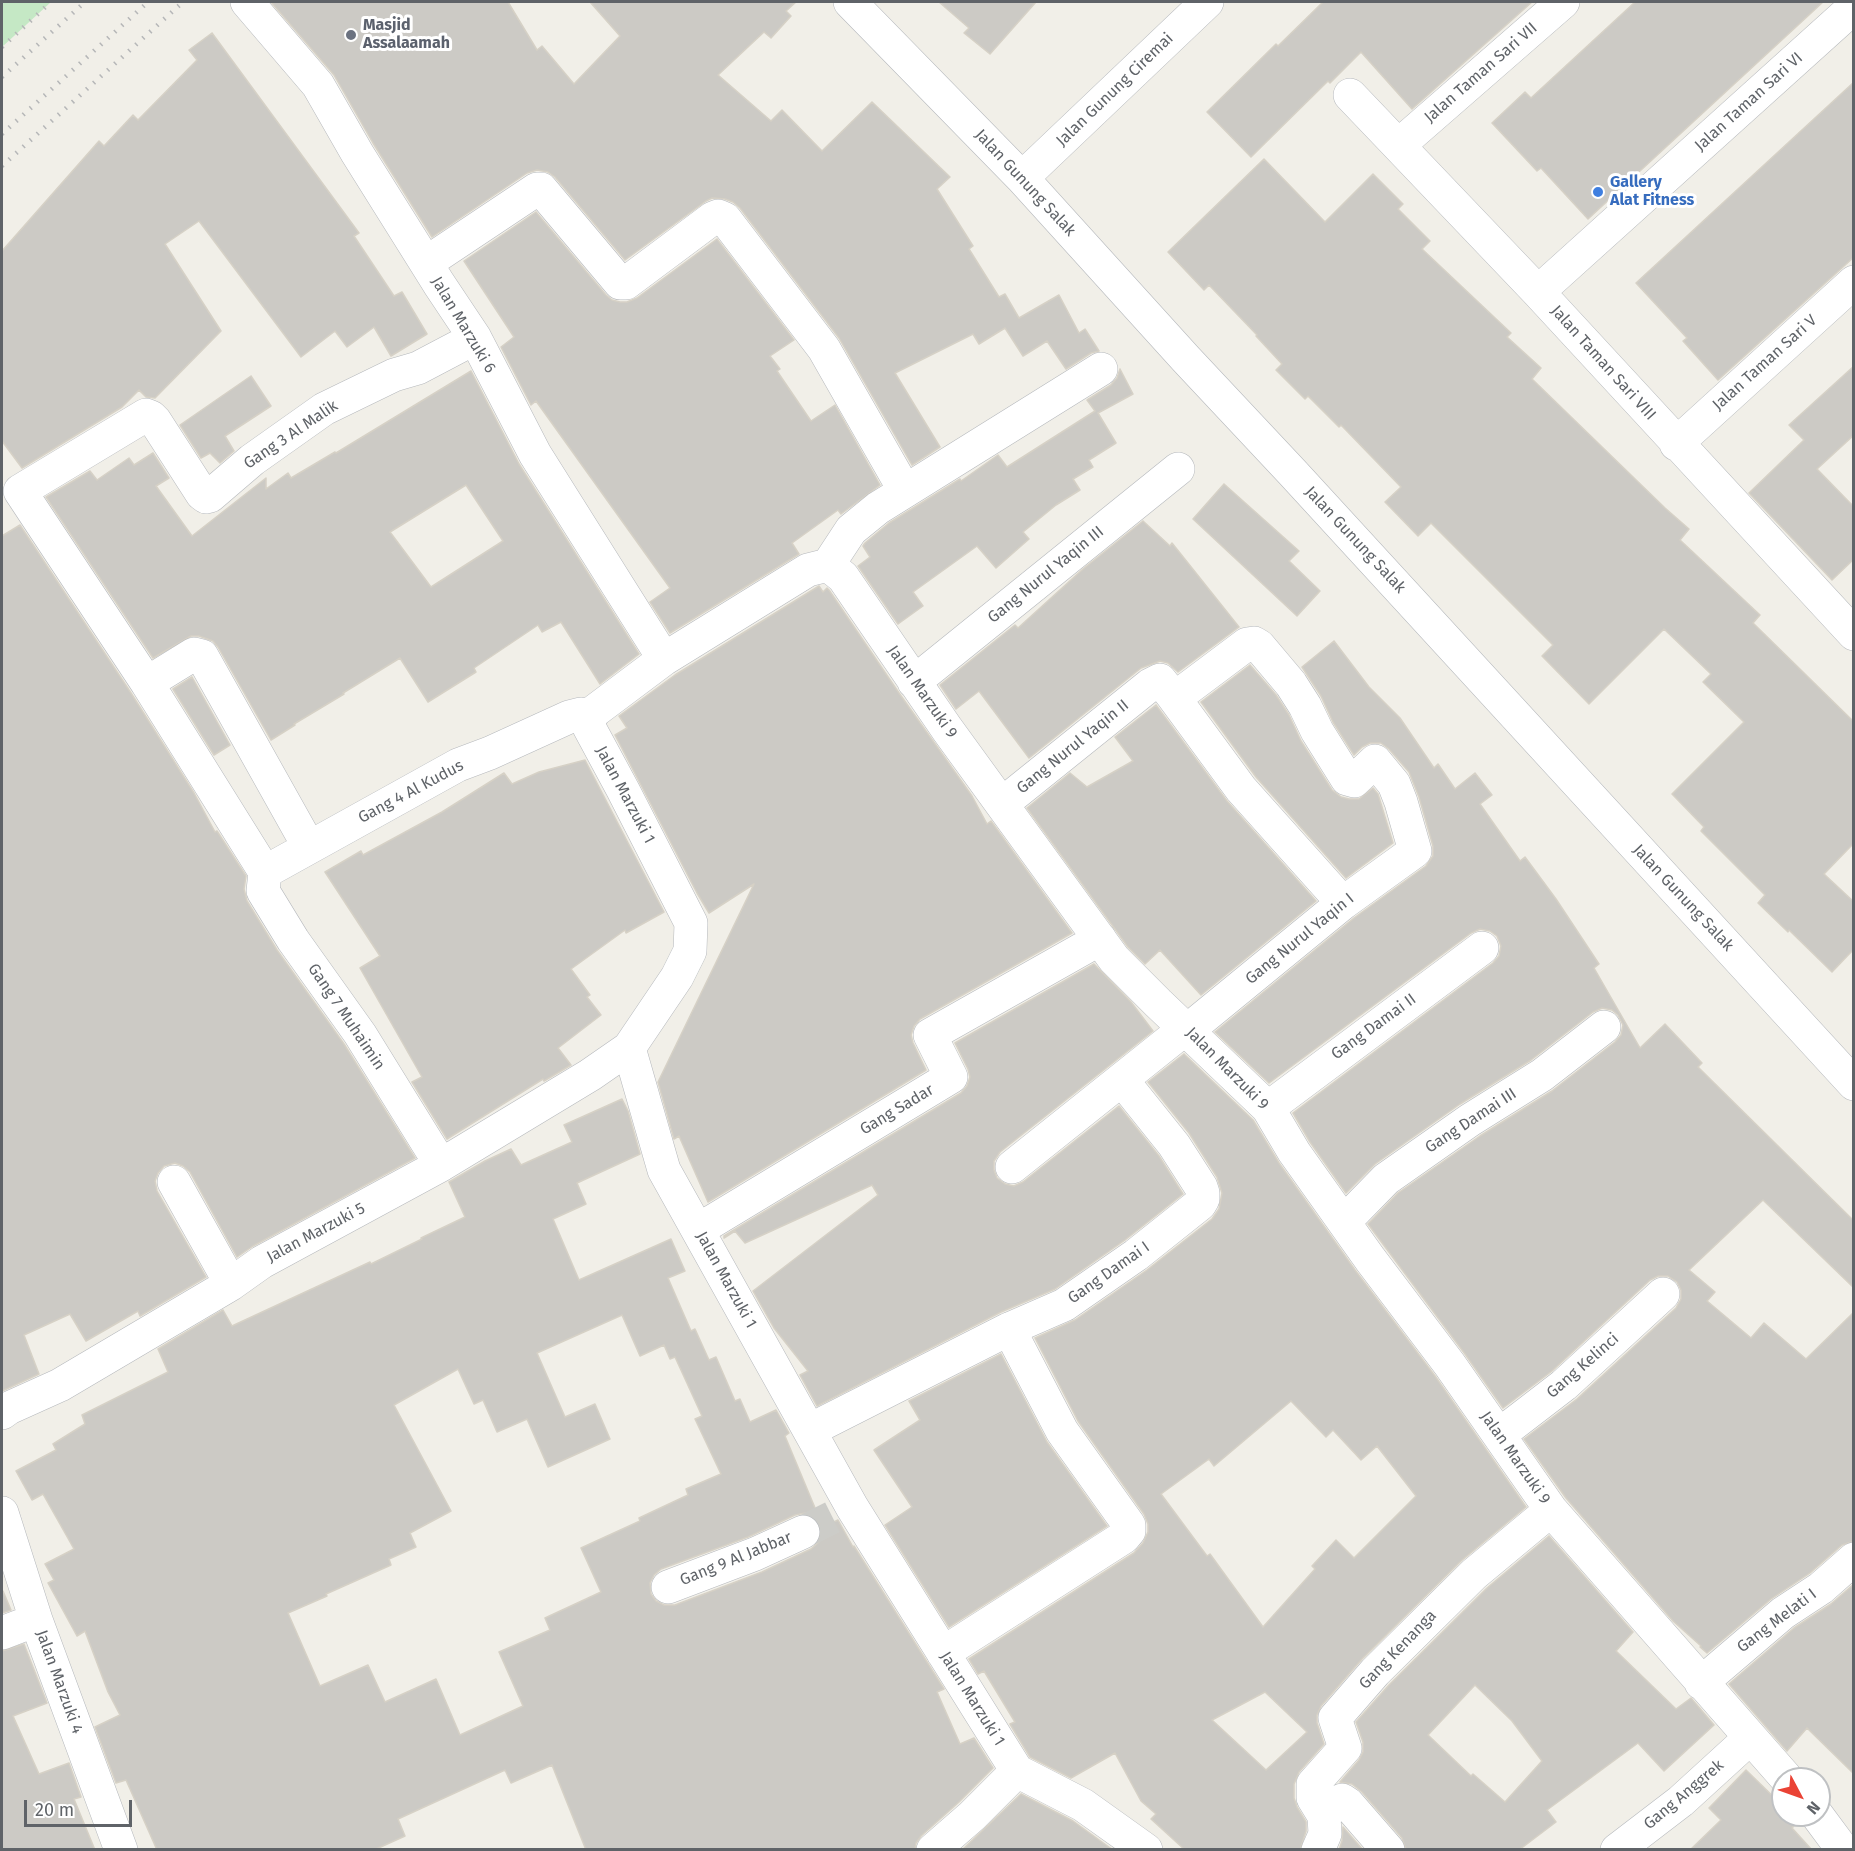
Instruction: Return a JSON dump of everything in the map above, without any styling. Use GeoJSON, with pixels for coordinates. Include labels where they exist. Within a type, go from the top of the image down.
{"type":"FeatureCollection","features":[{"type":"Feature","properties":{"kind":"street","name":"Jalan Marzuki 6"},"geometry":{"type":"LineString","coordinates":[[247,2],[318,85],[357,153],[475,338],[535,454],[664,659]]}},
{"type":"Feature","properties":{"kind":"street","name":"Jalan Gunung Salak"},"geometry":{"type":"LineString","coordinates":[[850,2],[1022,178],[1854,1084]]}},
{"type":"Feature","properties":{"kind":"street","name":"Jalan Gunung Ciremai"},"geometry":{"type":"LineString","coordinates":[[1022,178],[1207,2]]}},
{"type":"Feature","properties":{"kind":"street","name":"Jalan Taman Sari VII"},"geometry":{"type":"LineString","coordinates":[[1399,145],[1563,2]]}},
{"type":"Feature","properties":{"kind":"street","name":"Jalan Taman Sari VI"},"geometry":{"type":"LineString","coordinates":[[1538,292],[1854,8]]}},
{"type":"Feature","properties":{"kind":"street","name":"Jalan Taman Sari VIII"},"geometry":{"type":"LineString","coordinates":[[1350,95],[1538,292],[1676,444],[1847,614]]}},
{"type":"Feature","properties":{"kind":"street"},"geometry":{"type":"LineString","coordinates":[[426,263],[537,189],[542,189],[620,283],[626,283],[713,218],[718,216],[725,219],[824,350],[905,491]]}},
{"type":"Feature","properties":{"kind":"street","name":"Jalan Taman Sari V"},"geometry":{"type":"LineString","coordinates":[[1676,444],[1854,282]]}},
{"type":"Feature","properties":{"kind":"street","name":"Gang 3 Al Malik"},"geometry":{"type":"LineString","coordinates":[[11,498],[146,415],[155,421],[202,494],[206,497],[210,496],[252,460],[324,409],[394,375],[418,368],[475,338]]}},
{"type":"Feature","properties":{"kind":"street"},"geometry":{"type":"LineString","coordinates":[[589,718],[596,710],[664,659],[808,570],[828,565],[851,530],[878,508],[1101,369]]}},
{"type":"Feature","properties":{"kind":"street","name":"Gang Nurul Yaqin III"},"geometry":{"type":"LineString","coordinates":[[914,682],[1178,469]]}},
{"type":"Feature","properties":{"kind":"street"},"geometry":{"type":"LineString","coordinates":[[11,498],[147,683],[267,871]]}},
{"type":"Feature","properties":{"kind":"street","name":"Jalan Marzuki 9"},"geometry":{"type":"LineString","coordinates":[[828,565],[843,577],[914,682],[1114,959],[1268,1108],[1291,1148],[1370,1259],[1450,1365],[1551,1510],[1775,1767]]}},
{"type":"Feature","properties":{"kind":"street","name":"Gang Nurul Yaqin II"},"geometry":{"type":"LineString","coordinates":[[1002,804],[1158,692],[1183,693],[1247,644],[1254,643],[1291,684],[1347,778],[1354,781],[1375,761],[1394,784],[1415,851]]}},
{"type":"Feature","properties":{"kind":"street"},"geometry":{"type":"LineString","coordinates":[[147,683],[194,654],[201,656],[309,847]]}},
{"type":"Feature","properties":{"kind":"street"},"geometry":{"type":"LineString","coordinates":[[1158,692],[1343,903]]}},
{"type":"Feature","properties":{"kind":"street","name":"Gang 4 Al Kudus"},"geometry":{"type":"LineString","coordinates":[[267,871],[458,765],[569,717],[581,714],[589,718]]}},
{"type":"Feature","properties":{"kind":"street","name":"Jalan Marzuki 1"},"geometry":{"type":"LineString","coordinates":[[589,718],[589,727],[691,923],[690,951],[677,977],[629,1048],[664,1170],[810,1430],[848,1509],[1017,1771]]}},
{"type":"Feature","properties":{"kind":"street","name":"Gang Nurul Yaqin I"},"geometry":{"type":"LineString","coordinates":[[1187,1029],[1343,903],[1415,851]]}},
{"type":"Feature","properties":{"kind":"street","name":"Gang 7 Muhaimin"},"geometry":{"type":"LineString","coordinates":[[267,871],[263,891],[293,940],[360,1034],[441,1165]]}},
{"type":"Feature","properties":{"kind":"street","name":"Gang Sadar"},"geometry":{"type":"LineString","coordinates":[[698,1230],[951,1077],[930,1035],[1100,939]]}},
{"type":"Feature","properties":{"kind":"street","name":"Gang Damai II"},"geometry":{"type":"LineString","coordinates":[[1268,1108],[1482,948]]}},
{"type":"Feature","properties":{"kind":"street","name":"Gang Damai III"},"geometry":{"type":"LineString","coordinates":[[1344,1222],[1386,1179],[1470,1120],[1542,1075],[1604,1027]]}},
{"type":"Feature","properties":{"kind":"street"},"geometry":{"type":"LineString","coordinates":[[1012,1167],[1187,1029]]}},
{"type":"Feature","properties":{"kind":"street","name":"Jalan Marzuki 5"},"geometry":{"type":"LineString","coordinates":[[2,1413],[60,1385],[231,1284],[262,1262],[441,1165],[590,1075],[629,1048]]}},
{"type":"Feature","properties":{"kind":"street","name":"Gang Damai I"},"geometry":{"type":"LineString","coordinates":[[810,1430],[1009,1329],[1064,1305],[1136,1255],[1195,1209],[1203,1199],[1201,1187],[1174,1145],[1122,1080]]}},
{"type":"Feature","properties":{"kind":"street"},"geometry":{"type":"LineString","coordinates":[[174,1182],[231,1284]]}},
{"type":"Feature","properties":{"kind":"street","name":"Gang Kelinci"},"geometry":{"type":"LineString","coordinates":[[1499,1435],[1564,1385],[1663,1294]]}},
{"type":"Feature","properties":{"kind":"street"},"geometry":{"type":"LineString","coordinates":[[943,1653],[1124,1537],[1129,1531],[1129,1525],[1062,1431],[1009,1329]]}},
{"type":"Feature","properties":{"kind":"street","name":"Gang Kenanga"},"geometry":{"type":"LineString","coordinates":[[1324,1816],[1313,1798],[1313,1784],[1345,1748],[1335,1718],[1375,1671],[1474,1574],[1551,1510]]}},
{"type":"Feature","properties":{"kind":"street","name":"Jalan Marzuki 4"},"geometry":{"type":"LineString","coordinates":[[2,1513],[36,1620],[121,1850]]}},
{"type":"Feature","properties":{"kind":"street","name":"Gang 9 Al Jabbar"},"geometry":{"type":"LineString","coordinates":[[668,1587],[755,1554],[803,1532]]}},
{"type":"Feature","properties":{"kind":"street","name":"Gang Melati I"},"geometry":{"type":"LineString","coordinates":[[1701,1683],[1783,1613],[1821,1588],[1854,1559]]}},
{"type":"Feature","properties":{"kind":"street"},"geometry":{"type":"LineString","coordinates":[[2,1633],[36,1620]]}},
{"type":"Feature","properties":{"kind":"street","name":"Gang Anggrek"},"geometry":{"type":"LineString","coordinates":[[1617,1850],[1681,1801],[1750,1738]]}},
{"type":"Feature","properties":{"kind":"street"},"geometry":{"type":"LineString","coordinates":[[933,1850],[972,1816],[1017,1771],[1083,1805],[1130,1845]]}},
{"type":"Feature","properties":{"kind":"street"},"geometry":{"type":"LineString","coordinates":[[1318,1850],[1325,1834],[1324,1816],[1334,1804],[1342,1800],[1348,1803],[1388,1850]]}},
{"type":"Feature","properties":{"kind":"street"},"geometry":{"type":"LineString","coordinates":[[1826,1827],[1843,1850]]}},
{"type":"Feature","properties":{"kind":"green space"},"geometry":{"type":"Polygon","coordinates":[[[2,2],[51,2],[2,47],[2,2]]]}},
{"type":"Feature","properties":{"kind":"building"},"geometry":{"type":"Polygon","coordinates":[[[271,2],[508,2],[537,50],[542,46],[574,84],[620,36],[590,2],[796,2],[786,11],[791,16],[771,38],[764,32],[718,75],[771,121],[782,110],[822,151],[872,102],[950,177],[937,189],[973,246],[969,249],[999,297],[1005,294],[1019,318],[1059,295],[1079,333],[1085,329],[1099,351],[1091,353],[1066,369],[1047,341],[1023,356],[1005,328],[979,344],[973,334],[895,373],[940,447],[912,465],[839,338],[740,208],[733,202],[712,198],[706,201],[625,260],[555,177],[548,172],[537,170],[527,173],[432,237],[373,143],[334,75],[271,2]]]}},
{"type":"Feature","properties":{"kind":"building"},"geometry":{"type":"Polygon","coordinates":[[[939,2],[1036,2],[990,54],[964,33],[969,28],[939,2]]]}},
{"type":"Feature","properties":{"kind":"building"},"geometry":{"type":"Polygon","coordinates":[[[1323,2],[1532,2],[1412,109],[1361,52],[1330,83],[1328,81],[1251,157],[1207,112],[1276,44],[1278,46],[1323,2]]]}},
{"type":"Feature","properties":{"kind":"building"},"geometry":{"type":"Polygon","coordinates":[[[1635,2],[1823,2],[1588,219],[1541,168],[1537,171],[1492,123],[1525,92],[1531,98],[1635,2]]]}},
{"type":"Feature","properties":{"kind":"building"},"geometry":{"type":"Polygon","coordinates":[[[212,33],[359,233],[354,236],[394,296],[402,292],[427,334],[391,356],[374,327],[347,347],[335,331],[301,357],[199,221],[165,244],[221,331],[155,398],[146,397],[139,390],[122,407],[22,468],[2,441],[2,251],[99,141],[104,146],[133,115],[138,120],[197,60],[189,50],[212,33]]]}},
{"type":"Feature","properties":{"kind":"building"},"geometry":{"type":"Polygon","coordinates":[[[1854,82],[1854,257],[1718,380],[1683,341],[1687,338],[1636,283],[1854,82]]]}},
{"type":"Feature","properties":{"kind":"building"},"geometry":{"type":"Polygon","coordinates":[[[1264,159],[1325,222],[1373,174],[1403,204],[1398,209],[1430,241],[1422,249],[1511,333],[1507,337],[1541,368],[1532,379],[1689,529],[1680,540],[1760,615],[1753,623],[1854,722],[1854,843],[1824,874],[1854,902],[1854,949],[1832,972],[1758,903],[1765,895],[1701,831],[1704,827],[1672,794],[1744,722],[1703,682],[1711,674],[1664,629],[1589,704],[1542,656],[1553,645],[1431,523],[1418,536],[1385,502],[1401,487],[1341,425],[1339,427],[1308,396],[1305,399],[1276,370],[1282,364],[1257,335],[1209,285],[1204,290],[1168,252],[1264,159]]]}},
{"type":"Feature","properties":{"kind":"building"},"geometry":{"type":"Polygon","coordinates":[[[536,212],[606,295],[620,302],[637,298],[717,239],[794,340],[770,356],[780,369],[777,371],[811,421],[835,405],[880,485],[841,514],[838,510],[792,543],[799,554],[670,633],[650,602],[670,588],[536,401],[531,405],[501,347],[514,337],[464,261],[536,212]]]}},
{"type":"Feature","properties":{"kind":"building"},"geometry":{"type":"Polygon","coordinates":[[[1854,366],[1854,435],[1817,469],[1854,507],[1854,559],[1832,580],[1749,493],[1804,440],[1789,425],[1854,366]]]}},
{"type":"Feature","properties":{"kind":"building"},"geometry":{"type":"Polygon","coordinates":[[[1120,369],[1133,394],[1098,413],[1116,443],[1089,460],[1093,467],[1073,479],[1080,490],[1056,505],[1023,532],[1029,539],[996,568],[977,546],[913,592],[923,606],[898,624],[858,566],[870,557],[863,546],[865,543],[889,523],[960,479],[961,481],[998,455],[1007,467],[1095,411],[1087,400],[1111,385],[1120,369]]]}},
{"type":"Feature","properties":{"kind":"building"},"geometry":{"type":"Polygon","coordinates":[[[471,371],[519,464],[639,654],[600,684],[561,622],[542,632],[538,625],[474,668],[476,672],[428,702],[400,658],[271,740],[213,641],[191,636],[153,658],[46,497],[90,471],[97,480],[129,458],[134,465],[153,453],[169,478],[156,486],[192,536],[266,478],[266,489],[288,473],[291,478],[471,371]],[[466,485],[390,532],[431,587],[503,541],[466,485]]]}},
{"type":"Feature","properties":{"kind":"building"},"geometry":{"type":"Polygon","coordinates":[[[251,376],[271,406],[225,436],[234,451],[220,463],[210,453],[201,458],[180,425],[251,376]]]}},
{"type":"Feature","properties":{"kind":"building"},"geometry":{"type":"Polygon","coordinates":[[[1224,484],[1299,551],[1289,561],[1320,591],[1297,616],[1193,519],[1224,484]]]}},
{"type":"Feature","properties":{"kind":"building"},"geometry":{"type":"Polygon","coordinates":[[[1143,521],[1170,546],[1172,543],[1239,627],[1178,672],[1168,663],[1160,661],[1141,668],[1029,758],[979,691],[956,709],[940,685],[1015,625],[1018,628],[1083,569],[1143,521]]]}},
{"type":"Feature","properties":{"kind":"building"},"geometry":{"type":"Polygon","coordinates":[[[20,525],[131,693],[194,793],[215,832],[217,831],[246,876],[244,889],[247,901],[277,950],[344,1044],[415,1158],[253,1246],[237,1257],[190,1172],[175,1163],[164,1166],[155,1181],[157,1191],[206,1277],[140,1316],[138,1311],[86,1341],[70,1314],[24,1335],[39,1374],[2,1391],[2,536],[20,525]]]}},
{"type":"Feature","properties":{"kind":"building"},"geometry":{"type":"Polygon","coordinates":[[[819,586],[823,592],[827,588],[829,590],[972,796],[987,824],[991,821],[1072,933],[920,1019],[911,1035],[926,1070],[708,1202],[679,1136],[674,1139],[658,1082],[754,884],[709,913],[615,735],[627,728],[619,716],[675,675],[819,586]]]}},
{"type":"Feature","properties":{"kind":"building"},"geometry":{"type":"Polygon","coordinates":[[[1334,641],[1369,687],[1400,718],[1434,768],[1438,764],[1455,789],[1475,773],[1492,795],[1480,804],[1520,861],[1525,857],[1599,964],[1594,968],[1640,1048],[1665,1024],[1702,1063],[1698,1067],[1854,1221],[1854,1288],[1763,1200],[1689,1270],[1715,1292],[1707,1301],[1751,1338],[1764,1323],[1806,1359],[1854,1312],[1854,1541],[1842,1545],[1810,1573],[1771,1599],[1707,1653],[1673,1621],[1566,1498],[1524,1439],[1577,1399],[1676,1308],[1681,1299],[1681,1290],[1677,1282],[1668,1276],[1658,1276],[1650,1280],[1552,1371],[1503,1408],[1368,1224],[1398,1193],[1480,1136],[1552,1091],[1615,1042],[1621,1035],[1623,1025],[1618,1015],[1612,1010],[1602,1008],[1593,1012],[1531,1060],[1460,1104],[1375,1164],[1346,1193],[1310,1142],[1293,1113],[1493,963],[1499,956],[1501,946],[1497,936],[1490,931],[1480,929],[1471,933],[1269,1083],[1215,1032],[1354,918],[1426,866],[1433,856],[1433,846],[1419,797],[1409,772],[1381,743],[1370,743],[1354,755],[1302,667],[1334,641]]]}},
{"type":"Feature","properties":{"kind":"building"},"geometry":{"type":"Polygon","coordinates":[[[1250,665],[1276,695],[1289,715],[1301,741],[1332,790],[1341,797],[1349,799],[1359,799],[1373,788],[1378,794],[1393,843],[1346,878],[1256,777],[1201,702],[1250,665]]]}},
{"type":"Feature","properties":{"kind":"building"},"geometry":{"type":"Polygon","coordinates":[[[192,677],[230,745],[214,755],[173,689],[192,677]]]}},
{"type":"Feature","properties":{"kind":"building"},"geometry":{"type":"Polygon","coordinates":[[[1156,705],[1227,801],[1316,901],[1201,995],[1160,950],[1145,964],[1128,947],[1027,808],[1070,773],[1087,787],[1133,761],[1115,737],[1156,705]]]}},
{"type":"Feature","properties":{"kind":"building"},"geometry":{"type":"Polygon","coordinates":[[[585,760],[664,912],[626,933],[625,930],[571,969],[590,995],[587,997],[601,1015],[558,1048],[571,1065],[544,1081],[543,1079],[447,1139],[412,1082],[422,1077],[360,968],[380,956],[325,872],[361,851],[363,855],[442,812],[504,773],[512,784],[539,772],[585,760]]]}},
{"type":"Feature","properties":{"kind":"building"},"geometry":{"type":"Polygon","coordinates":[[[1094,964],[1131,1002],[1153,1031],[1000,1152],[994,1161],[997,1178],[1005,1184],[1014,1186],[1023,1182],[1119,1106],[1159,1156],[1183,1194],[1125,1240],[1055,1289],[1001,1312],[817,1406],[800,1375],[808,1371],[774,1328],[753,1291],[878,1195],[872,1185],[745,1243],[735,1231],[724,1238],[724,1236],[961,1093],[970,1077],[955,1043],[1094,964]]]}},
{"type":"Feature","properties":{"kind":"building"},"geometry":{"type":"Polygon","coordinates":[[[1184,1054],[1253,1120],[1279,1163],[1355,1270],[1435,1376],[1526,1507],[1461,1561],[1362,1659],[1321,1706],[1317,1715],[1317,1723],[1324,1744],[1299,1772],[1294,1784],[1294,1798],[1306,1822],[1306,1831],[1300,1850],[1185,1850],[1151,1819],[1156,1814],[1141,1801],[1115,1753],[1071,1778],[1030,1757],[1010,1724],[1015,1722],[984,1671],[978,1674],[969,1659],[1134,1553],[1143,1543],[1148,1532],[1144,1514],[1078,1421],[1035,1338],[1075,1320],[1147,1270],[1212,1219],[1219,1209],[1222,1193],[1217,1177],[1189,1133],[1148,1082],[1184,1054]],[[1291,1401],[1214,1466],[1209,1459],[1161,1494],[1207,1556],[1210,1554],[1263,1627],[1315,1569],[1312,1566],[1336,1540],[1354,1558],[1416,1496],[1377,1446],[1361,1460],[1333,1430],[1326,1437],[1291,1401]],[[1265,1692],[1212,1720],[1266,1770],[1307,1732],[1265,1692]]]}},
{"type":"Feature","properties":{"kind":"building"},"geometry":{"type":"Polygon","coordinates":[[[622,1099],[628,1111],[640,1154],[577,1183],[586,1204],[553,1219],[579,1280],[671,1239],[685,1271],[668,1278],[691,1331],[695,1329],[709,1360],[716,1357],[735,1401],[740,1399],[750,1422],[776,1410],[789,1433],[785,1436],[823,1527],[838,1520],[944,1689],[937,1692],[960,1744],[974,1738],[993,1768],[921,1836],[916,1843],[915,1850],[586,1850],[552,1765],[511,1783],[505,1770],[398,1819],[405,1836],[374,1850],[157,1850],[126,1780],[116,1783],[95,1727],[120,1715],[108,1692],[85,1631],[77,1636],[48,1583],[54,1580],[45,1564],[74,1549],[43,1494],[32,1500],[16,1471],[56,1450],[53,1444],[85,1424],[82,1415],[168,1372],[158,1349],[223,1310],[232,1326],[370,1262],[371,1264],[465,1217],[449,1182],[511,1149],[521,1165],[572,1142],[564,1125],[622,1099]],[[622,1315],[537,1353],[565,1417],[595,1404],[610,1439],[548,1467],[527,1419],[497,1432],[483,1400],[474,1404],[458,1369],[394,1405],[451,1511],[410,1533],[416,1547],[389,1559],[391,1565],[288,1613],[320,1686],[368,1665],[385,1702],[436,1679],[460,1735],[523,1706],[499,1652],[550,1630],[545,1618],[601,1592],[581,1548],[640,1521],[639,1518],[688,1495],[686,1489],[721,1474],[695,1419],[702,1416],[675,1357],[670,1359],[664,1345],[640,1356],[622,1315]],[[805,1513],[661,1569],[650,1583],[651,1594],[656,1601],[664,1605],[675,1605],[762,1572],[811,1549],[819,1542],[822,1533],[820,1524],[814,1517],[805,1513]]]}},
{"type":"Feature","properties":{"kind":"building"},"geometry":{"type":"Polygon","coordinates":[[[1001,1354],[1047,1442],[1107,1526],[949,1627],[885,1525],[912,1507],[874,1450],[920,1420],[909,1401],[1001,1354]]]}},
{"type":"Feature","properties":{"kind":"building"},"geometry":{"type":"Polygon","coordinates":[[[1549,1536],[1633,1632],[1616,1651],[1676,1709],[1691,1698],[1714,1725],[1664,1771],[1638,1743],[1547,1810],[1556,1822],[1519,1850],[1406,1850],[1402,1838],[1362,1792],[1352,1784],[1340,1782],[1363,1752],[1363,1742],[1356,1722],[1389,1685],[1487,1588],[1549,1536]],[[1475,1685],[1428,1735],[1471,1776],[1473,1774],[1505,1802],[1542,1761],[1512,1721],[1475,1685]]]}},
{"type":"Feature","properties":{"kind":"building"},"geometry":{"type":"Polygon","coordinates":[[[1854,1584],[1854,1774],[1807,1728],[1787,1751],[1729,1684],[1794,1628],[1831,1604],[1854,1584]]]}},
{"type":"Feature","properties":{"kind":"building"},"geometry":{"type":"Polygon","coordinates":[[[2,1591],[11,1610],[2,1613],[2,1591]]]}},
{"type":"Feature","properties":{"kind":"building"},"geometry":{"type":"Polygon","coordinates":[[[24,1644],[47,1703],[13,1716],[39,1774],[69,1763],[81,1797],[74,1799],[95,1850],[2,1850],[2,1651],[24,1644]]]}},
{"type":"Feature","properties":{"kind":"building"},"geometry":{"type":"Polygon","coordinates":[[[1746,1770],[1771,1794],[1771,1827],[1793,1827],[1812,1850],[1690,1850],[1721,1820],[1709,1808],[1746,1770]]]}},
{"type":"Feature","properties":{"kind":"building"},"geometry":{"type":"Polygon","coordinates":[[[1021,1794],[1073,1821],[1113,1850],[962,1850],[1021,1794]]]}},
{"type":"Feature","properties":{"kind":"building"},"geometry":{"type":"Polygon","coordinates":[[[1343,1827],[1363,1850],[1339,1850],[1343,1827]]]}},
{"type":"Feature","properties":{"kind":"tunnel"},"geometry":{"type":"LineString","coordinates":[[803,1532],[845,1511]]}},
{"type":"Feature","properties":{"kind":"railway"},"geometry":{"type":"LineString","coordinates":[[2,47],[51,2]]}},
{"type":"Feature","properties":{"kind":"railway"},"geometry":{"type":"LineString","coordinates":[[2,77],[85,2]]}},
{"type":"Feature","properties":{"kind":"railway"},"geometry":{"type":"LineString","coordinates":[[2,134],[148,2]]}},
{"type":"Feature","properties":{"kind":"railway"},"geometry":{"type":"LineString","coordinates":[[2,166],[183,2]]}},
{"type":"Feature","properties":{"kind":"place","name":"Masjid Assalaamah"},"geometry":{"type":"Point","coordinates":[351,35]}},
{"type":"Feature","properties":{"kind":"place","name":"Gallery Alat Fitness"},"geometry":{"type":"Point","coordinates":[1598,192]}}]}
